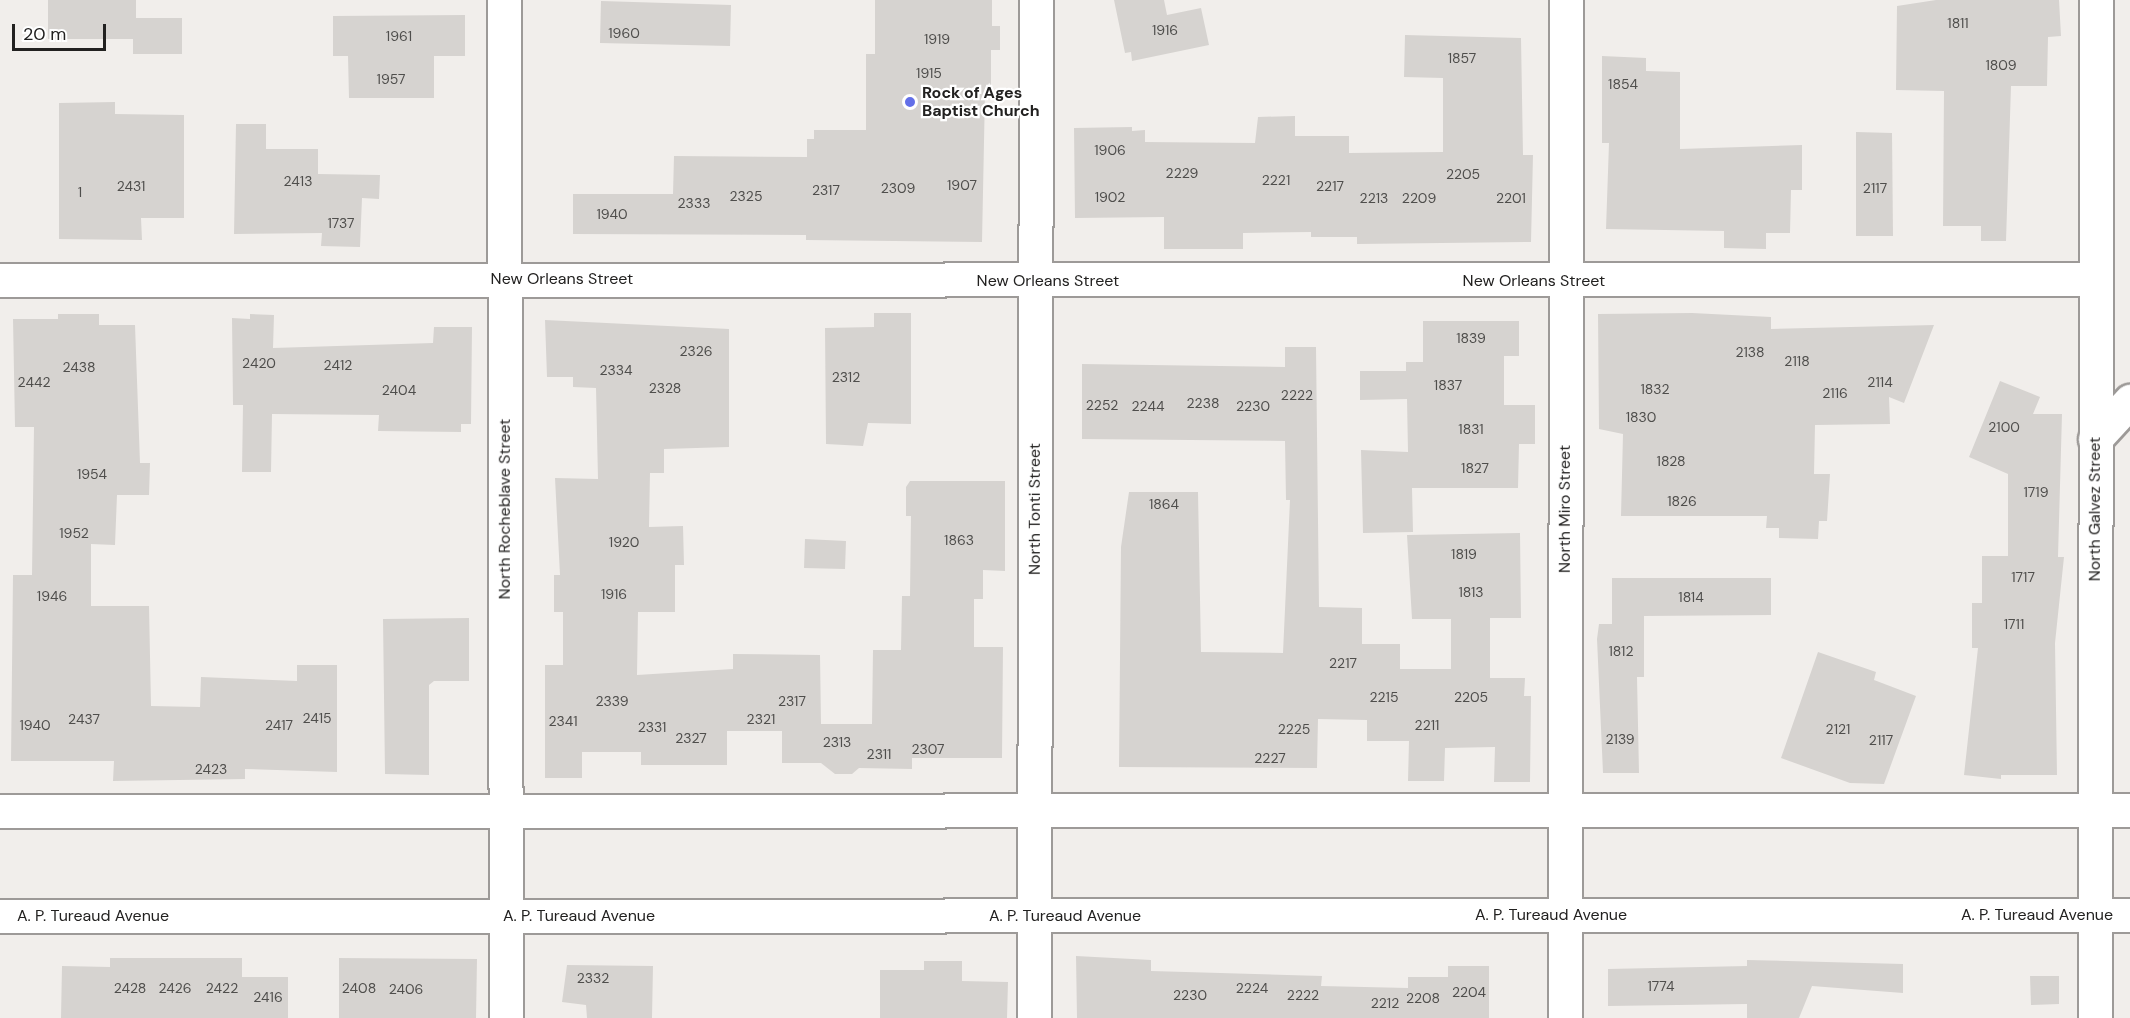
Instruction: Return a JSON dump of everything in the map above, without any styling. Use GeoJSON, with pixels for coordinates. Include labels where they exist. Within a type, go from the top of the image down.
{"type":"FeatureCollection","features":[{"type":"Feature","properties":{"kind":"street","name":"North Rocheblave Street"},"geometry":{"type":"LineString","coordinates":[[504,0],[506,1018]]}},
{"type":"Feature","properties":{"kind":"street","name":"North Tonti Street"},"geometry":{"type":"LineString","coordinates":[[1034,1018],[1036,0]]}},
{"type":"Feature","properties":{"kind":"street","name":"North Miro Street"},"geometry":{"type":"LineString","coordinates":[[1565,1018],[1566,0]]}},
{"type":"Feature","properties":{"kind":"street","name":"North Galvez Street"},"geometry":{"type":"LineString","coordinates":[[2095,1018],[2096,0]]}},
{"type":"Feature","properties":{"kind":"street","name":"New Orleans Street"},"geometry":{"type":"LineString","coordinates":[[0,280],[2096,279]]}},
{"type":"Feature","properties":{"kind":"street"},"geometry":{"type":"LineString","coordinates":[[2095,439],[2130,401]]}},
{"type":"Feature","properties":{"kind":"street"},"geometry":{"type":"LineString","coordinates":[[0,811],[2130,810]]}},
{"type":"Feature","properties":{"kind":"street","name":"A. P. Tureaud Avenue"},"geometry":{"type":"LineString","coordinates":[[0,916],[2130,915]]}},
{"type":"Feature","properties":{"kind":"building"},"geometry":{"type":"Polygon","coordinates":[[[48,0],[136,0],[136,18],[182,18],[182,54],[133,54],[133,39],[48,39],[48,0]]]}},
{"type":"Feature","properties":{"kind":"building"},"geometry":{"type":"Polygon","coordinates":[[[875,0],[992,0],[992,26],[1000,26],[1000,50],[991,50],[991,92],[985,92],[982,242],[806,240],[806,235],[573,234],[573,194],[673,194],[674,156],[807,157],[807,139],[814,139],[814,130],[866,130],[866,54],[875,54],[875,0]]]}},
{"type":"Feature","properties":{"kind":"building"},"geometry":{"type":"Polygon","coordinates":[[[1114,0],[1164,0],[1167,15],[1201,8],[1209,45],[1132,61],[1131,52],[1125,53],[1114,0]]]}},
{"type":"Feature","properties":{"kind":"building"},"geometry":{"type":"Polygon","coordinates":[[[1936,0],[2059,0],[2061,36],[2048,37],[2047,86],[2011,86],[2006,241],[1981,241],[1981,226],[1943,226],[1944,91],[1896,90],[1897,6],[1936,0]]]}},
{"type":"Feature","properties":{"kind":"building"},"geometry":{"type":"Polygon","coordinates":[[[601,1],[731,5],[730,46],[600,43],[601,1]]]}},
{"type":"Feature","properties":{"kind":"building"},"geometry":{"type":"Polygon","coordinates":[[[465,15],[465,56],[434,56],[434,98],[349,98],[348,56],[333,56],[333,16],[465,15]]]}},
{"type":"Feature","properties":{"kind":"building"},"geometry":{"type":"Polygon","coordinates":[[[1405,35],[1521,38],[1523,155],[1533,155],[1531,242],[1357,244],[1357,237],[1311,237],[1311,232],[1243,233],[1243,249],[1164,249],[1164,217],[1075,218],[1074,128],[1132,127],[1132,131],[1145,130],[1145,142],[1255,143],[1258,117],[1295,116],[1295,136],[1349,136],[1349,153],[1443,152],[1443,78],[1404,77],[1405,35]]]}},
{"type":"Feature","properties":{"kind":"building"},"geometry":{"type":"Polygon","coordinates":[[[1602,56],[1646,58],[1646,71],[1680,72],[1680,149],[1802,145],[1802,190],[1791,190],[1790,233],[1766,233],[1766,249],[1724,248],[1724,231],[1606,229],[1609,143],[1602,143],[1602,56]]]}},
{"type":"Feature","properties":{"kind":"building"},"geometry":{"type":"Polygon","coordinates":[[[115,102],[115,114],[184,115],[184,218],[141,218],[142,240],[59,239],[59,103],[115,102]]]}},
{"type":"Feature","properties":{"kind":"building"},"geometry":{"type":"Polygon","coordinates":[[[236,124],[266,124],[266,149],[318,149],[318,174],[380,175],[379,199],[362,198],[360,247],[321,246],[322,233],[234,234],[236,124]]]}},
{"type":"Feature","properties":{"kind":"building"},"geometry":{"type":"Polygon","coordinates":[[[1856,132],[1892,133],[1893,236],[1856,236],[1856,132]]]}},
{"type":"Feature","properties":{"kind":"building"},"geometry":{"type":"Polygon","coordinates":[[[874,313],[911,313],[911,424],[868,423],[863,446],[826,444],[825,328],[874,327],[874,313]]]}},
{"type":"Feature","properties":{"kind":"building"},"geometry":{"type":"Polygon","coordinates":[[[1692,313],[1771,317],[1771,329],[1934,325],[1904,403],[1889,397],[1890,424],[1815,425],[1814,474],[1830,474],[1827,521],[1819,521],[1818,539],[1779,538],[1779,528],[1766,528],[1767,516],[1621,516],[1623,434],[1599,429],[1598,314],[1692,313]]]}},
{"type":"Feature","properties":{"kind":"building"},"geometry":{"type":"Polygon","coordinates":[[[58,314],[99,314],[99,325],[135,325],[140,463],[150,463],[149,495],[117,495],[115,545],[91,544],[91,606],[149,606],[151,706],[200,707],[201,677],[297,681],[297,665],[337,665],[337,772],[245,769],[245,779],[113,781],[114,761],[11,761],[13,575],[32,575],[34,427],[15,427],[13,319],[58,319],[58,314]]]}},
{"type":"Feature","properties":{"kind":"building"},"geometry":{"type":"Polygon","coordinates":[[[250,314],[274,315],[273,348],[433,343],[434,327],[472,327],[471,424],[461,424],[461,432],[378,431],[379,415],[272,414],[271,472],[242,472],[243,405],[233,405],[232,318],[250,319],[250,314]]]}},
{"type":"Feature","properties":{"kind":"building"},"geometry":{"type":"Polygon","coordinates":[[[545,320],[729,329],[729,447],[664,449],[664,473],[650,473],[649,527],[683,526],[684,565],[675,565],[675,612],[638,612],[637,675],[733,669],[733,654],[820,655],[821,724],[872,724],[873,650],[901,650],[902,596],[910,596],[911,516],[906,516],[906,487],[910,481],[1005,481],[1005,571],[983,570],[983,599],[974,599],[974,647],[1003,647],[1002,758],[912,758],[912,769],[859,768],[852,774],[835,774],[821,763],[782,763],[782,731],[727,731],[727,765],[641,765],[641,752],[582,752],[582,778],[545,778],[545,665],[563,665],[563,612],[554,612],[554,575],[560,575],[555,478],[598,479],[596,388],[573,387],[573,377],[547,377],[545,320]]]}},
{"type":"Feature","properties":{"kind":"building"},"geometry":{"type":"Polygon","coordinates":[[[1423,321],[1519,321],[1519,356],[1504,356],[1504,405],[1535,405],[1535,444],[1519,444],[1518,488],[1412,488],[1413,532],[1363,533],[1361,450],[1408,452],[1407,399],[1360,400],[1360,371],[1406,371],[1406,362],[1423,362],[1423,321]]]}},
{"type":"Feature","properties":{"kind":"building"},"geometry":{"type":"Polygon","coordinates":[[[1285,347],[1316,347],[1319,607],[1362,608],[1362,644],[1400,644],[1400,669],[1451,669],[1451,619],[1412,619],[1407,535],[1520,533],[1521,618],[1490,618],[1490,678],[1525,678],[1524,696],[1531,696],[1530,782],[1494,782],[1495,747],[1445,748],[1444,781],[1408,781],[1409,741],[1367,741],[1367,720],[1318,719],[1317,768],[1119,767],[1121,547],[1129,492],[1198,492],[1201,652],[1283,653],[1290,500],[1286,500],[1285,441],[1082,439],[1082,364],[1285,367],[1285,347]]]}},
{"type":"Feature","properties":{"kind":"building"},"geometry":{"type":"Polygon","coordinates":[[[2000,381],[2040,397],[2033,414],[2062,414],[2058,557],[2064,557],[2055,643],[2057,775],[2001,775],[2001,779],[1964,775],[1978,648],[1972,648],[1972,603],[1982,603],[1982,556],[2008,556],[2008,474],[1969,457],[2000,381]]]}},
{"type":"Feature","properties":{"kind":"building"},"geometry":{"type":"Polygon","coordinates":[[[805,539],[846,541],[845,569],[804,568],[805,539]]]}},
{"type":"Feature","properties":{"kind":"building"},"geometry":{"type":"Polygon","coordinates":[[[1612,578],[1771,578],[1771,615],[1644,616],[1644,677],[1637,677],[1639,773],[1603,773],[1597,639],[1599,624],[1612,624],[1612,578]]]}},
{"type":"Feature","properties":{"kind":"building"},"geometry":{"type":"Polygon","coordinates":[[[469,618],[469,681],[434,681],[429,685],[429,775],[385,774],[383,619],[469,618]]]}},
{"type":"Feature","properties":{"kind":"building"},"geometry":{"type":"Polygon","coordinates":[[[1818,652],[1876,672],[1874,680],[1916,696],[1884,784],[1850,783],[1781,758],[1818,652]]]}},
{"type":"Feature","properties":{"kind":"building"},"geometry":{"type":"Polygon","coordinates":[[[1076,956],[1151,960],[1151,971],[1322,976],[1321,986],[1408,988],[1408,977],[1448,977],[1448,966],[1489,966],[1489,1018],[1077,1018],[1076,956]]]}},
{"type":"Feature","properties":{"kind":"building"},"geometry":{"type":"Polygon","coordinates":[[[110,958],[242,958],[242,977],[288,977],[288,1018],[61,1018],[62,966],[110,967],[110,958]]]}},
{"type":"Feature","properties":{"kind":"building"},"geometry":{"type":"Polygon","coordinates":[[[339,958],[477,959],[476,1018],[339,1018],[339,958]]]}},
{"type":"Feature","properties":{"kind":"building"},"geometry":{"type":"Polygon","coordinates":[[[1747,960],[1903,964],[1903,993],[1812,986],[1799,1018],[1747,1018],[1747,1004],[1608,1006],[1608,969],[1747,966],[1747,960]]]}},
{"type":"Feature","properties":{"kind":"building"},"geometry":{"type":"Polygon","coordinates":[[[924,961],[962,961],[962,981],[1008,982],[1007,1018],[880,1018],[880,970],[924,970],[924,961]]]}},
{"type":"Feature","properties":{"kind":"building"},"geometry":{"type":"Polygon","coordinates":[[[567,965],[653,966],[652,1018],[587,1018],[586,1005],[562,1002],[567,965]]]}},
{"type":"Feature","properties":{"kind":"building"},"geometry":{"type":"Polygon","coordinates":[[[2030,976],[2059,976],[2059,1004],[2031,1005],[2030,976]]]}},
{"type":"Feature","properties":{"kind":"place","name":"Rock of Ages Baptist Church"},"geometry":{"type":"Point","coordinates":[910,102]}}]}
